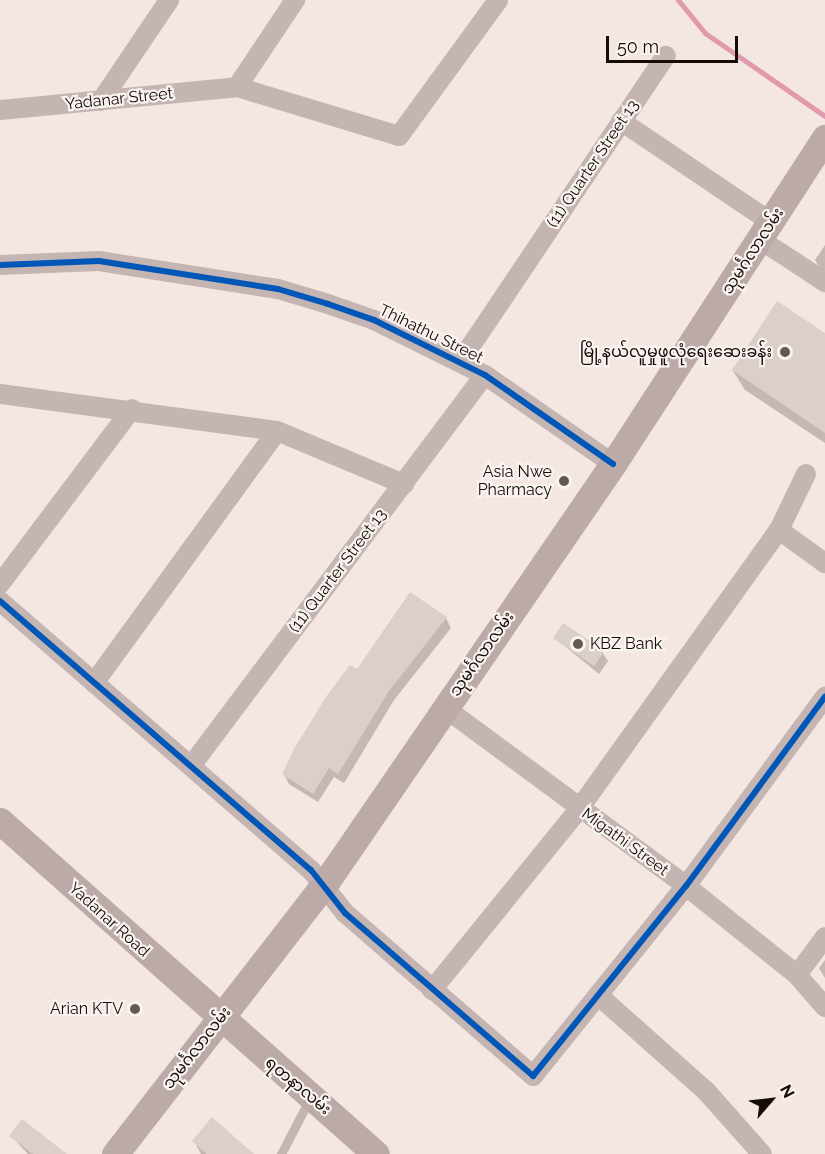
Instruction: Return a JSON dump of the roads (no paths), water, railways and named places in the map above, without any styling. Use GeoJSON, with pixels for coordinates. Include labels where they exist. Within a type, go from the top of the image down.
{"type":"FeatureCollection","features":[{"type":"Feature","properties":{"kind":"main road","name":"သုမင်္ဂလာလမ်း"},"geometry":{"type":"LineString","coordinates":[[115,1154],[324,885],[613,464],[766,232],[822,142]]}},
{"type":"Feature","properties":{"kind":"main road","name":"Yadanar Road"},"geometry":{"type":"LineString","coordinates":[[0,821],[219,1020]]}},
{"type":"Feature","properties":{"kind":"main road","name":"ရတနာလမ်း"},"geometry":{"type":"LineString","coordinates":[[219,1020],[311,1096],[376,1154]]}},
{"type":"Feature","properties":{"kind":"street"},"geometry":{"type":"LineString","coordinates":[[101,101],[169,0]]}},
{"type":"Feature","properties":{"kind":"street"},"geometry":{"type":"LineString","coordinates":[[295,0],[237,87],[399,136],[498,0]]}},
{"type":"Feature","properties":{"kind":"street","name":"(11) Quarter Street 13"},"geometry":{"type":"LineString","coordinates":[[460,362],[666,56]]}},
{"type":"Feature","properties":{"kind":"street","name":"Yadanar Street"},"geometry":{"type":"LineString","coordinates":[[0,111],[237,87]]}},
{"type":"Feature","properties":{"kind":"street"},"geometry":{"type":"LineString","coordinates":[[621,121],[766,232],[825,282]]}},
{"type":"Feature","properties":{"kind":"street","name":"Thihathu Street"},"geometry":{"type":"LineString","coordinates":[[0,265],[99,261],[278,289],[374,320],[485,375],[613,464]]}},
{"type":"Feature","properties":{"kind":"street","name":"(11) Quarter Street 13"},"geometry":{"type":"LineString","coordinates":[[191,766],[485,375]]}},
{"type":"Feature","properties":{"kind":"street"},"geometry":{"type":"LineString","coordinates":[[0,394],[132,409],[277,431],[404,484]]}},
{"type":"Feature","properties":{"kind":"street"},"geometry":{"type":"LineString","coordinates":[[0,584],[132,409]]}},
{"type":"Feature","properties":{"kind":"street"},"geometry":{"type":"LineString","coordinates":[[94,683],[277,431]]}},
{"type":"Feature","properties":{"kind":"street"},"geometry":{"type":"LineString","coordinates":[[432,990],[579,809],[779,530],[806,474]]}},
{"type":"Feature","properties":{"kind":"street"},"geometry":{"type":"LineString","coordinates":[[779,530],[825,563]]}},
{"type":"Feature","properties":{"kind":"street"},"geometry":{"type":"LineString","coordinates":[[0,601],[191,766],[324,885],[345,913],[533,1076],[686,886],[825,697]]}},
{"type":"Feature","properties":{"kind":"street","name":"Migathi Street"},"geometry":{"type":"LineString","coordinates":[[445,708],[686,886],[797,975],[825,1007]]}},
{"type":"Feature","properties":{"kind":"street"},"geometry":{"type":"LineString","coordinates":[[797,975],[825,937]]}},
{"type":"Feature","properties":{"kind":"street"},"geometry":{"type":"LineString","coordinates":[[599,996],[706,1091],[762,1154]]}},
{"type":"Feature","properties":{"kind":"lane"},"geometry":{"type":"LineString","coordinates":[[281,1154],[311,1096]]}},
{"type":"Feature","properties":{"kind":"waterway"},"geometry":{"type":"LineString","coordinates":[[678,0],[705,33],[825,116]]}},
{"type":"Feature","properties":{"kind":"place","name":"မြို့နယ်လူမှုဖူလုံရေးဆေးခန်း"},"geometry":{"type":"Point","coordinates":[785,352]}},
{"type":"Feature","properties":{"kind":"place","name":"Asia Nwe Pharmacy"},"geometry":{"type":"Point","coordinates":[564,481]}},
{"type":"Feature","properties":{"kind":"place","name":"KBZ Bank"},"geometry":{"type":"Point","coordinates":[578,644]}},
{"type":"Feature","properties":{"kind":"place","name":"Arian KTV"},"geometry":{"type":"Point","coordinates":[135,1009]}}]}
